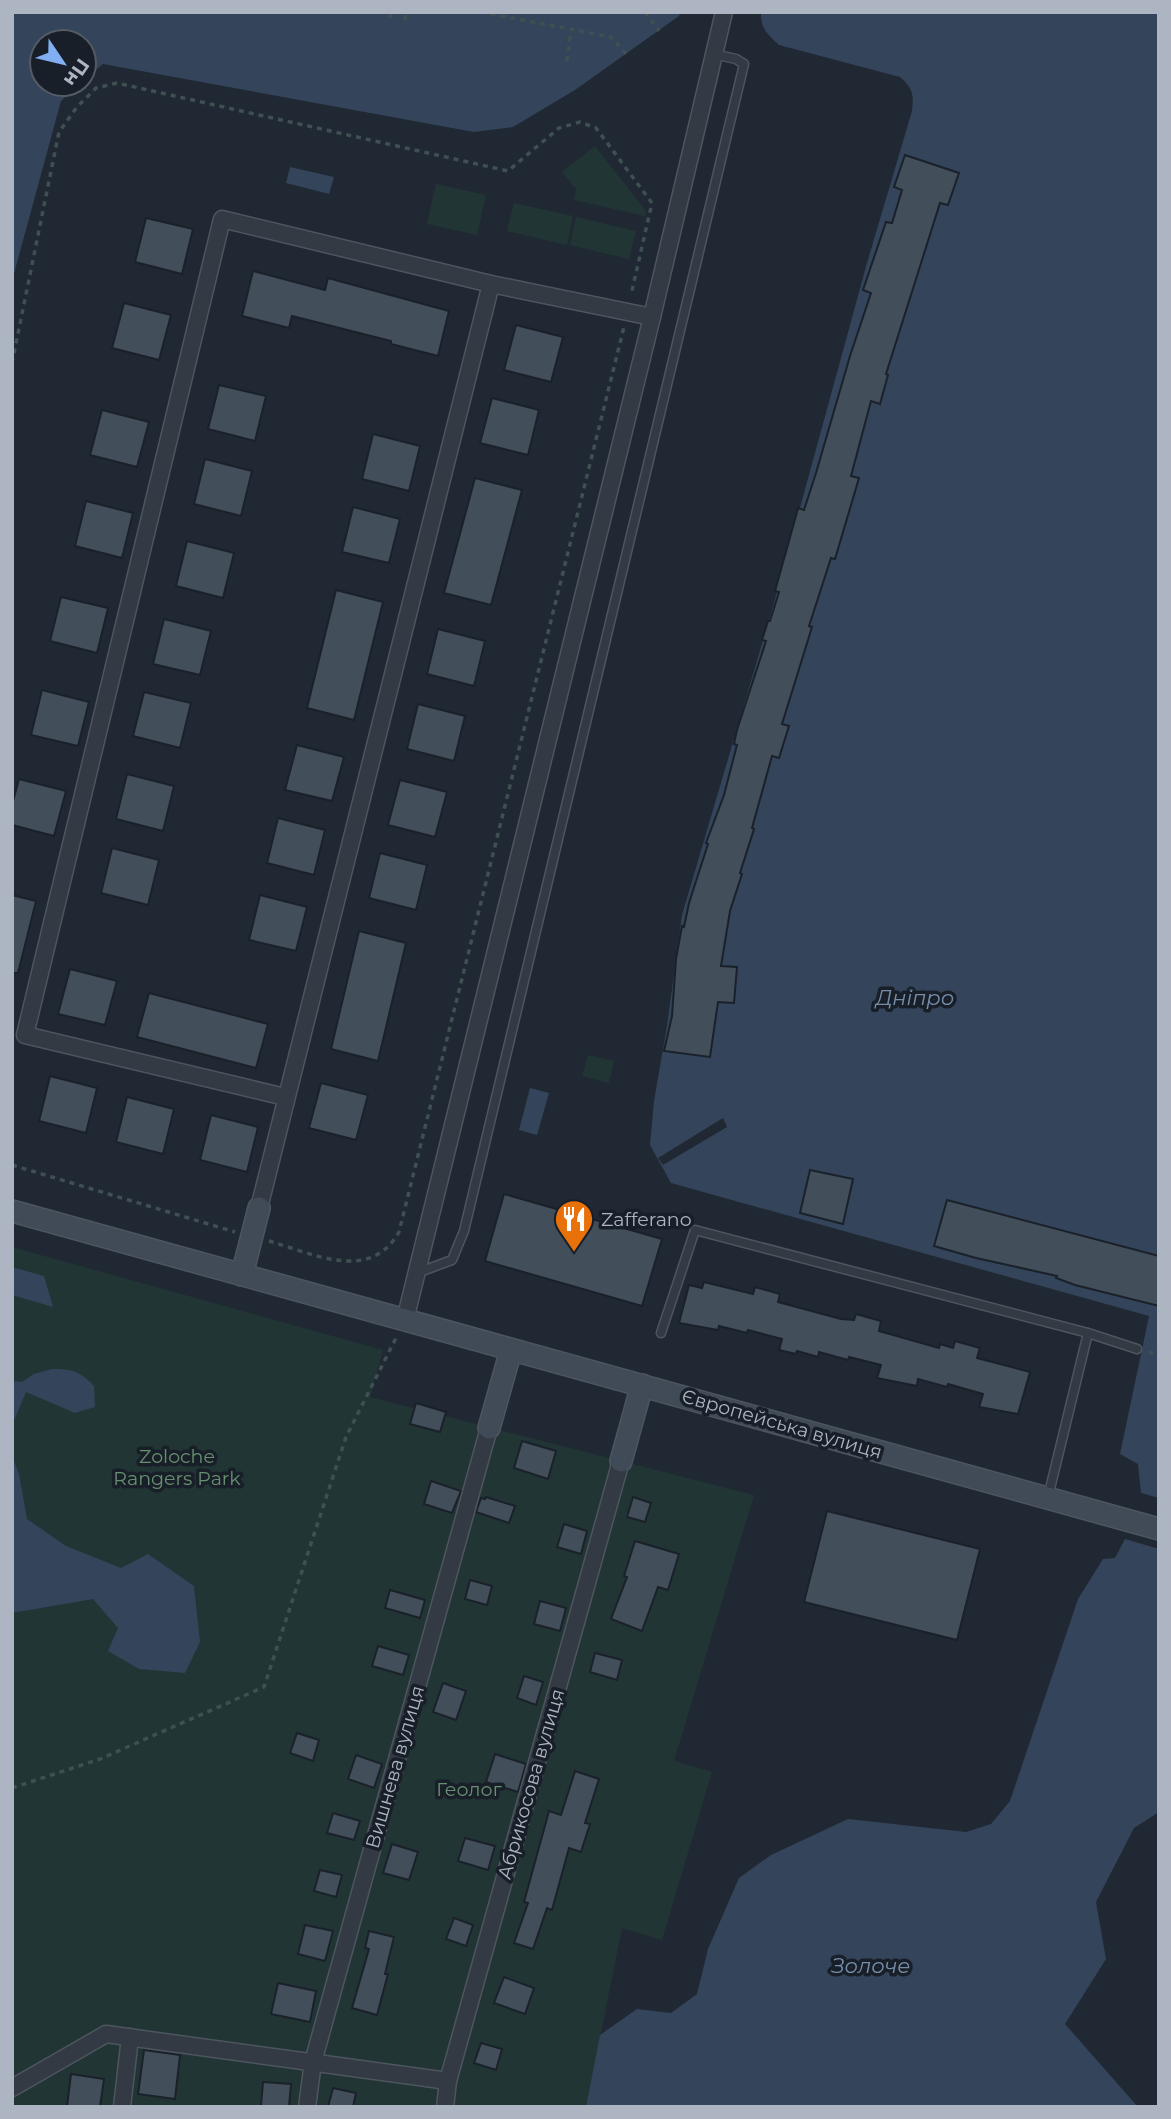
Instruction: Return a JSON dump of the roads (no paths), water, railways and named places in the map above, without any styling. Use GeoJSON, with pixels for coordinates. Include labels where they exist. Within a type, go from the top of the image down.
{"type":"FeatureCollection","features":[{"type":"Feature","properties":{"kind":"street"},"geometry":{"type":"LineString","coordinates":[[405,1320],[652,317],[724,12]]}},
{"type":"Feature","properties":{"kind":"street"},"geometry":{"type":"LineString","coordinates":[[285,1097],[25,1035],[222,219],[491,284],[652,317]]}},
{"type":"Feature","properties":{"kind":"street"},"geometry":{"type":"LineString","coordinates":[[242,1275],[491,284]]}},
{"type":"Feature","properties":{"kind":"street","name":"Європейська вулиця"},"geometry":{"type":"LineString","coordinates":[[12,1211],[1159,1529]]}},
{"type":"Feature","properties":{"kind":"street"},"geometry":{"type":"LineString","coordinates":[[489,1428],[511,1350]]}},
{"type":"Feature","properties":{"kind":"street"},"geometry":{"type":"LineString","coordinates":[[621,1461],[642,1385]]}},
{"type":"Feature","properties":{"kind":"street","name":"Вишнева вулиця"},"geometry":{"type":"LineString","coordinates":[[307,2107],[313,2062],[489,1428]]}},
{"type":"Feature","properties":{"kind":"street","name":"Абрикосова вулиця"},"geometry":{"type":"LineString","coordinates":[[445,2107],[449,2081],[621,1461]]}},
{"type":"Feature","properties":{"kind":"street"},"geometry":{"type":"LineString","coordinates":[[12,2088],[106,2034],[449,2081]]}},
{"type":"Feature","properties":{"kind":"street"},"geometry":{"type":"LineString","coordinates":[[122,2107],[131,2037]]}},
{"type":"Feature","properties":{"kind":"lane"},"geometry":{"type":"LineString","coordinates":[[417,1273],[452,1260],[464,1231],[744,64],[714,54]]}},
{"type":"Feature","properties":{"kind":"lane"},"geometry":{"type":"LineString","coordinates":[[661,1333],[695,1230],[1088,1333],[1137,1349]]}},
{"type":"Feature","properties":{"kind":"lane"},"geometry":{"type":"LineString","coordinates":[[1047,1499],[1088,1333]]}},
{"type":"Feature","properties":{"kind":"water"},"geometry":{"type":"Polygon","coordinates":[[[12,12],[681,12],[575,90],[513,127],[474,132],[103,64],[98,68],[98,28],[28,28],[28,98],[64,98],[61,101],[12,281],[12,12]]]}},
{"type":"Feature","properties":{"kind":"water","name":"Дніпро"},"geometry":{"type":"Polygon","coordinates":[[[761,12],[1159,12],[1159,1498],[1141,1493],[1138,1464],[1120,1454],[1149,1316],[671,1183],[650,1145],[654,1101],[682,915],[772,610],[913,105],[910,88],[900,77],[779,45],[763,27],[761,12]]]}},
{"type":"Feature","properties":{"kind":"water"},"geometry":{"type":"Polygon","coordinates":[[[290,167],[334,177],[329,194],[286,183],[290,167]]]}},
{"type":"Feature","properties":{"kind":"water"},"geometry":{"type":"Polygon","coordinates":[[[530,1088],[549,1093],[537,1135],[519,1130],[530,1088]]]}},
{"type":"Feature","properties":{"kind":"water"},"geometry":{"type":"Polygon","coordinates":[[[12,1267],[44,1276],[53,1307],[12,1295],[12,1267]]]}},
{"type":"Feature","properties":{"kind":"water"},"geometry":{"type":"Polygon","coordinates":[[[52,1369],[75,1372],[89,1381],[94,1386],[95,1407],[75,1413],[26,1392],[12,1425],[12,1381],[22,1382],[34,1374],[52,1369]]]}},
{"type":"Feature","properties":{"kind":"water"},"geometry":{"type":"Polygon","coordinates":[[[12,1456],[19,1474],[27,1519],[66,1546],[121,1568],[148,1554],[194,1586],[200,1642],[185,1673],[139,1669],[108,1651],[118,1628],[93,1599],[12,1613],[12,1456]]]}},
{"type":"Feature","properties":{"kind":"water","name":"Золоче"},"geometry":{"type":"Polygon","coordinates":[[[1125,1539],[1159,1549],[1159,1812],[1134,1828],[1096,1902],[1106,1959],[1065,2024],[1138,2107],[586,2107],[600,2035],[637,2009],[671,2013],[697,1994],[708,1949],[739,1878],[771,1855],[848,1819],[966,1832],[991,1824],[1010,1801],[1078,1599],[1103,1559],[1115,1558],[1125,1539]]]}},
{"type":"Feature","properties":{"kind":"place","name":"Zafferano"},"geometry":{"type":"Point","coordinates":[574,1253]}},
{"type":"Feature","properties":{"kind":"park label","name":"Zoloche Rangers Park"},"geometry":{"type":"Point","coordinates":[177,1467]}},
{"type":"Feature","properties":{"kind":"park label","name":"Геолог"},"geometry":{"type":"Point","coordinates":[469,1789]}}]}
